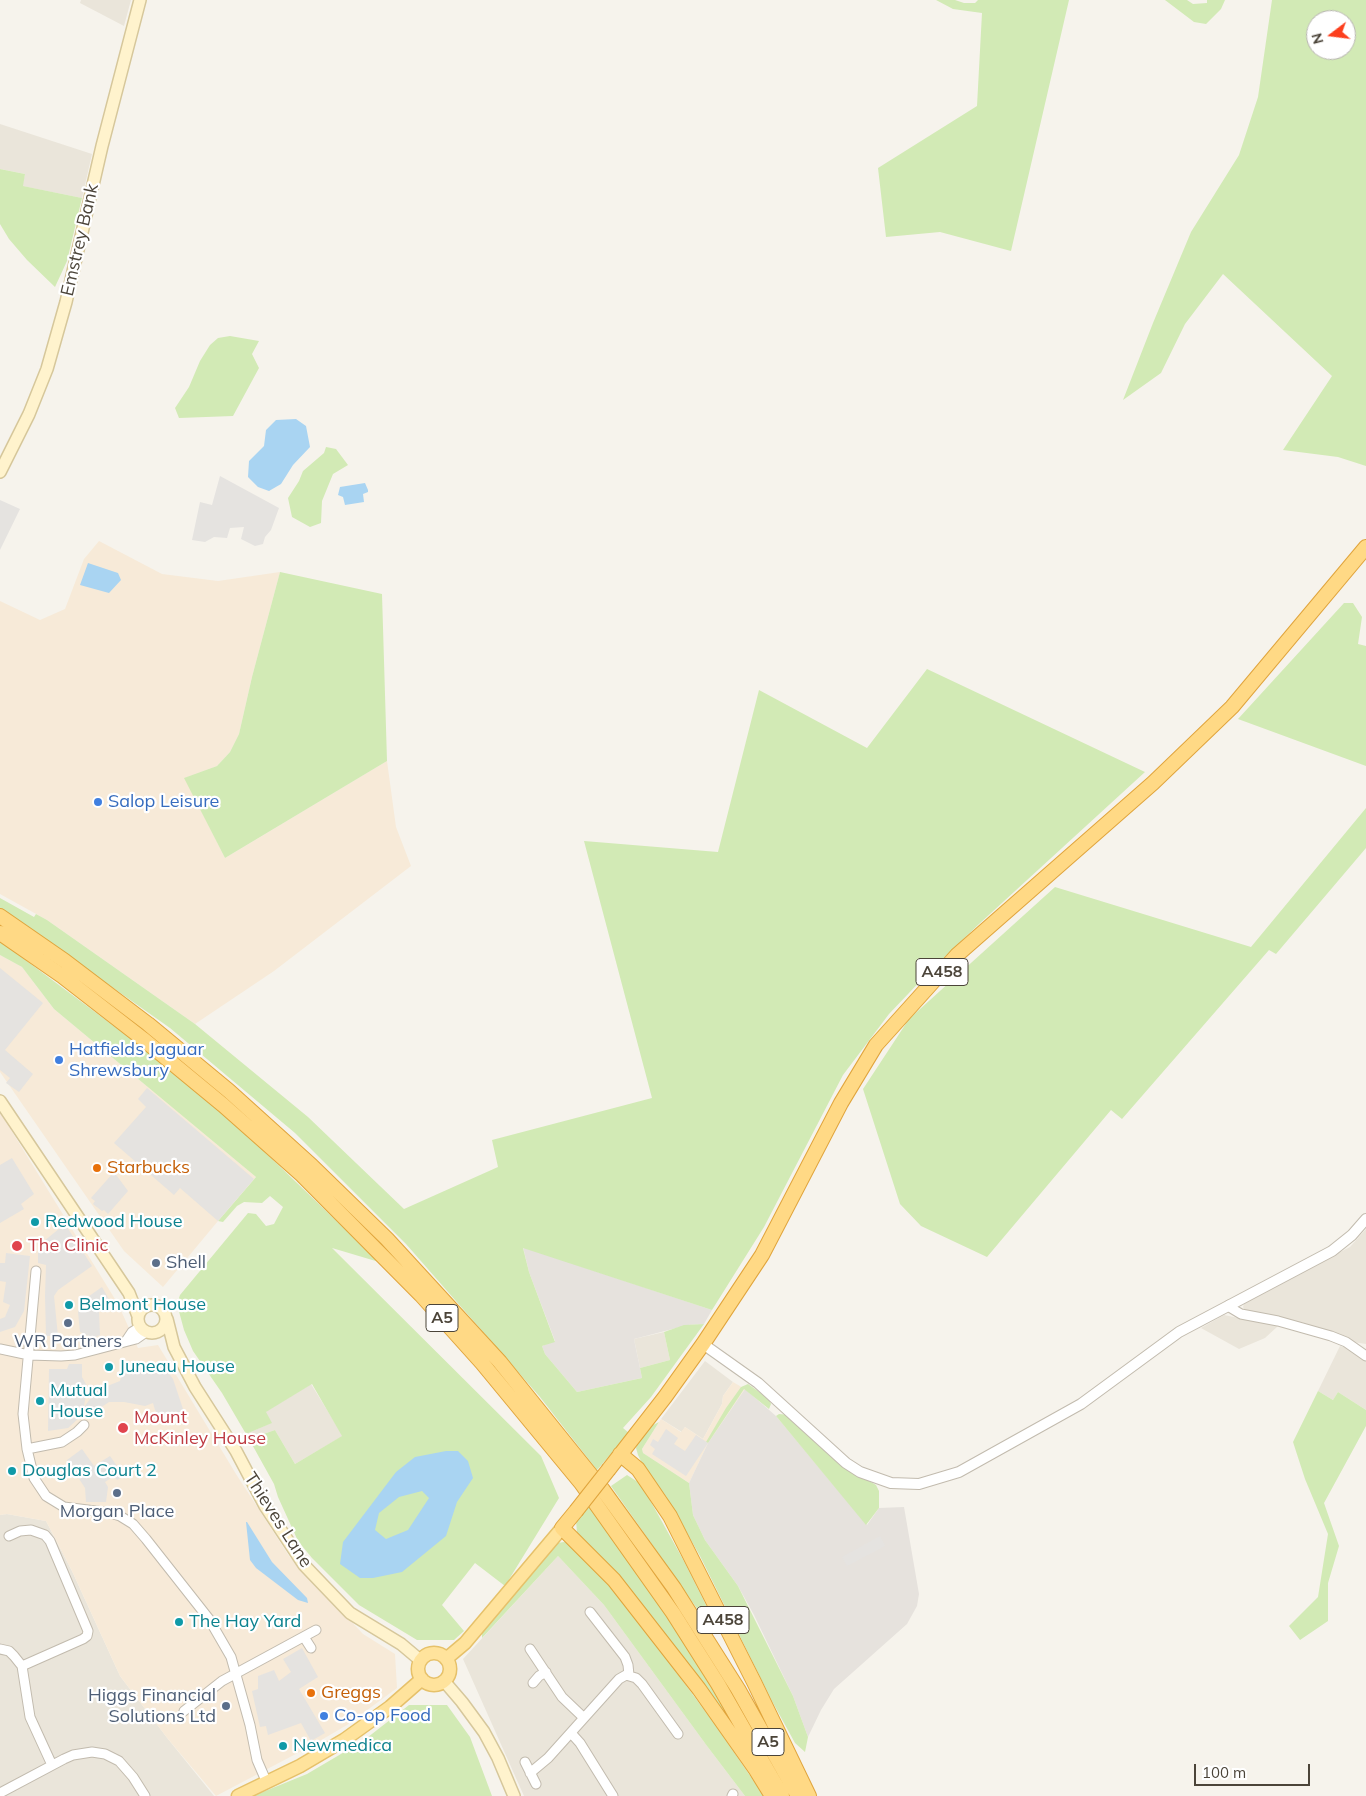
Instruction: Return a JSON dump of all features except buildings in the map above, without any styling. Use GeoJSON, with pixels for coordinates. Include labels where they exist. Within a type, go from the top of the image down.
{"type":"FeatureCollection","features":[{"type":"Feature","properties":{"kind":"highway","name":"A458"},"geometry":{"type":"LineString","coordinates":[[562,1528],[703,1344],[762,1255],[841,1103],[876,1045],[957,955],[1153,783],[1232,707],[1366,547]]}},
{"type":"Feature","properties":{"kind":"highway","name":"A5"},"geometry":{"type":"LineString","coordinates":[[0,916],[65,961],[140,1018],[229,1091],[312,1166],[387,1239],[500,1362],[603,1490],[674,1588],[738,1689],[798,1796]]}},
{"type":"Feature","properties":{"kind":"highway","name":"A5"},"geometry":{"type":"LineString","coordinates":[[0,933],[62,976],[223,1105],[302,1175],[421,1295],[482,1363],[581,1483],[678,1621],[718,1684],[782,1796]]}},
{"type":"Feature","properties":{"kind":"highway","name":"A458"},"geometry":{"type":"LineString","coordinates":[[620,1454],[638,1469],[670,1516],[809,1796]]}},
{"type":"Feature","properties":{"kind":"highway"},"geometry":{"type":"LineString","coordinates":[[562,1528],[614,1580],[699,1689],[772,1796]]}},
{"type":"Feature","properties":{"kind":"main road","name":"Emstrey Bank"},"geometry":{"type":"LineString","coordinates":[[0,472],[29,414],[47,369],[68,292],[102,146],[140,0]]}},
{"type":"Feature","properties":{"kind":"main road"},"geometry":{"type":"LineString","coordinates":[[0,1100],[129,1293],[145,1327],[174,1347]]}},
{"type":"Feature","properties":{"kind":"main road"},"geometry":{"type":"LineString","coordinates":[[129,1293],[150,1304]]}},
{"type":"Feature","properties":{"kind":"main road"},"geometry":{"type":"LineString","coordinates":[[145,1327],[142,1308],[150,1304],[156,1304],[161,1307],[165,1312],[174,1347]]}},
{"type":"Feature","properties":{"kind":"main road"},"geometry":{"type":"LineString","coordinates":[[145,1327],[166,1324],[167,1319]]}},
{"type":"Feature","properties":{"kind":"main road","name":"Thieves Lane"},"geometry":{"type":"LineString","coordinates":[[174,1347],[195,1387],[236,1451],[265,1506],[304,1565],[350,1613],[401,1644],[420,1660]]}},
{"type":"Feature","properties":{"kind":"main road","name":"A458"},"geometry":{"type":"LineString","coordinates":[[446,1659],[465,1643],[562,1528]]}},
{"type":"Feature","properties":{"kind":"main road"},"geometry":{"type":"LineString","coordinates":[[433,1653],[446,1659],[449,1668],[447,1677],[440,1683],[430,1684],[422,1679],[418,1670],[420,1660],[424,1656],[433,1653]]}},
{"type":"Feature","properties":{"kind":"main road"},"geometry":{"type":"LineString","coordinates":[[238,1796],[267,1783],[344,1740],[390,1707],[422,1679]]}},
{"type":"Feature","properties":{"kind":"main road"},"geometry":{"type":"LineString","coordinates":[[444,1681],[484,1732],[498,1758],[514,1796]]}},
{"type":"Feature","properties":{"kind":"street"},"geometry":{"type":"LineString","coordinates":[[703,1344],[758,1383],[846,1462],[860,1472],[891,1483],[919,1484],[959,1472],[1081,1404],[1179,1332],[1332,1250],[1352,1236],[1366,1218]]}},
{"type":"Feature","properties":{"kind":"street"},"geometry":{"type":"LineString","coordinates":[[36,1272],[23,1414],[26,1449],[34,1478],[39,1488],[54,1502],[64,1507],[100,1511],[120,1516],[140,1531],[214,1626],[231,1657],[257,1760],[267,1783]]}},
{"type":"Feature","properties":{"kind":"street"},"geometry":{"type":"LineString","coordinates":[[1229,1305],[1241,1314],[1278,1321],[1331,1336],[1346,1342],[1366,1356]]}},
{"type":"Feature","properties":{"kind":"street"},"geometry":{"type":"LineString","coordinates":[[0,1349],[29,1355],[75,1355],[136,1339],[145,1327]]}},
{"type":"Feature","properties":{"kind":"street"},"geometry":{"type":"LineString","coordinates":[[26,1449],[62,1442],[70,1438],[84,1425]]}},
{"type":"Feature","properties":{"kind":"street"},"geometry":{"type":"LineString","coordinates":[[15,1536],[26,1531],[38,1532],[45,1535],[50,1541],[88,1631],[87,1636],[83,1639],[22,1666]]}},
{"type":"Feature","properties":{"kind":"street"},"geometry":{"type":"LineString","coordinates":[[590,1612],[625,1657],[629,1674]]}},
{"type":"Feature","properties":{"kind":"street"},"geometry":{"type":"LineString","coordinates":[[184,1711],[222,1681],[316,1630]]}},
{"type":"Feature","properties":{"kind":"street"},"geometry":{"type":"LineString","coordinates":[[304,1636],[311,1648]]}},
{"type":"Feature","properties":{"kind":"street"},"geometry":{"type":"LineString","coordinates":[[0,1649],[9,1651],[22,1666],[30,1716],[52,1764]]}},
{"type":"Feature","properties":{"kind":"street"},"geometry":{"type":"LineString","coordinates":[[530,1649],[562,1697],[584,1718]]}},
{"type":"Feature","properties":{"kind":"street"},"geometry":{"type":"LineString","coordinates":[[534,1683],[539,1676],[546,1672]]}},
{"type":"Feature","properties":{"kind":"street"},"geometry":{"type":"LineString","coordinates":[[530,1773],[542,1764],[618,1679],[629,1674]]}},
{"type":"Feature","properties":{"kind":"street"},"geometry":{"type":"LineString","coordinates":[[629,1674],[642,1684],[673,1732]]}},
{"type":"Feature","properties":{"kind":"street"},"geometry":{"type":"LineString","coordinates":[[571,1733],[580,1743],[613,1796]]}},
{"type":"Feature","properties":{"kind":"street"},"geometry":{"type":"LineString","coordinates":[[0,1793],[52,1764],[73,1754],[83,1752],[105,1754],[124,1765],[145,1796]]}},
{"type":"Feature","properties":{"kind":"street"},"geometry":{"type":"LineString","coordinates":[[525,1762],[536,1784]]}},
{"type":"Feature","properties":{"kind":"shaded area"},"geometry":{"type":"Polygon","coordinates":[[[81,0],[131,0],[124,26],[80,3],[81,0]]]}},
{"type":"Feature","properties":{"kind":"shaded area"},"geometry":{"type":"Polygon","coordinates":[[[0,124],[92,154],[82,198],[22,186],[25,174],[0,169],[0,124]]]}},
{"type":"Feature","properties":{"kind":"shaded area"},"geometry":{"type":"Polygon","coordinates":[[[220,476],[279,508],[271,530],[265,537],[263,544],[255,546],[241,539],[244,527],[230,528],[227,538],[214,537],[205,542],[192,540],[200,502],[212,505],[220,476]]]}},
{"type":"Feature","properties":{"kind":"shaded area"},"geometry":{"type":"Polygon","coordinates":[[[0,500],[20,509],[0,550],[0,500]]]}},
{"type":"Feature","properties":{"kind":"shaded area","name":"Salop Leisure"},"geometry":{"type":"Polygon","coordinates":[[[99,541],[162,574],[218,581],[280,572],[239,734],[230,752],[217,766],[185,778],[225,858],[387,761],[396,827],[411,866],[274,971],[195,1024],[47,920],[0,894],[0,601],[40,620],[65,609],[84,559],[99,541]]]}},
{"type":"Feature","properties":{"kind":"shaded area"},"geometry":{"type":"Polygon","coordinates":[[[0,955],[22,967],[54,1009],[256,1177],[163,1287],[124,1251],[0,1072],[0,955]]]}},
{"type":"Feature","properties":{"kind":"shaded area"},"geometry":{"type":"Polygon","coordinates":[[[0,968],[43,1003],[5,1050],[33,1074],[19,1092],[6,1083],[10,1078],[0,1070],[0,968]]]}},
{"type":"Feature","properties":{"kind":"shaded area"},"geometry":{"type":"Polygon","coordinates":[[[147,1088],[254,1179],[218,1221],[180,1188],[174,1195],[114,1143],[146,1107],[138,1099],[147,1088]]]}},
{"type":"Feature","properties":{"kind":"shaded area"},"geometry":{"type":"Polygon","coordinates":[[[0,1112],[118,1304],[138,1348],[158,1345],[236,1474],[289,1556],[363,1634],[395,1654],[397,1688],[347,1725],[216,1796],[168,1739],[120,1676],[72,1571],[46,1521],[7,1514],[0,1515],[0,1112]]]}},
{"type":"Feature","properties":{"kind":"shaded area"},"geometry":{"type":"Polygon","coordinates":[[[12,1158],[34,1194],[21,1204],[24,1209],[0,1223],[0,1165],[12,1158]]]}},
{"type":"Feature","properties":{"kind":"shaded area"},"geometry":{"type":"Polygon","coordinates":[[[114,1172],[128,1191],[108,1214],[93,1204],[95,1201],[91,1198],[114,1172]]]}},
{"type":"Feature","properties":{"kind":"shaded area"},"geometry":{"type":"Polygon","coordinates":[[[65,1224],[92,1266],[58,1290],[54,1296],[58,1336],[46,1336],[46,1265],[38,1263],[38,1246],[65,1224]]]}},
{"type":"Feature","properties":{"kind":"shaded area"},"geometry":{"type":"Polygon","coordinates":[[[1366,1229],[1366,1344],[1246,1313],[1243,1307],[1245,1301],[1350,1247],[1366,1229]]]}},
{"type":"Feature","properties":{"kind":"shaded area"},"geometry":{"type":"Polygon","coordinates":[[[523,1247],[712,1310],[704,1324],[688,1325],[634,1339],[642,1378],[577,1392],[545,1354],[542,1346],[555,1341],[529,1272],[523,1247]]]}},
{"type":"Feature","properties":{"kind":"shaded area"},"geometry":{"type":"Polygon","coordinates":[[[6,1253],[30,1256],[24,1311],[15,1327],[0,1332],[0,1319],[5,1317],[10,1305],[3,1302],[6,1282],[0,1281],[0,1263],[5,1263],[6,1253]]]}},
{"type":"Feature","properties":{"kind":"shaded area"},"geometry":{"type":"Polygon","coordinates":[[[102,1287],[111,1303],[99,1311],[100,1335],[93,1338],[80,1332],[78,1312],[85,1299],[102,1287]]]}},
{"type":"Feature","properties":{"kind":"shaded area"},"geometry":{"type":"Polygon","coordinates":[[[1224,1315],[1278,1326],[1265,1338],[1239,1349],[1201,1328],[1224,1315]]]}},
{"type":"Feature","properties":{"kind":"shaded area"},"geometry":{"type":"Polygon","coordinates":[[[664,1332],[670,1360],[640,1368],[634,1339],[664,1332]]]}},
{"type":"Feature","properties":{"kind":"shaded area"},"geometry":{"type":"Polygon","coordinates":[[[1340,1346],[1351,1349],[1366,1360],[1366,1410],[1338,1392],[1333,1400],[1318,1391],[1340,1346]]]}},
{"type":"Feature","properties":{"kind":"shaded area"},"geometry":{"type":"Polygon","coordinates":[[[705,1361],[733,1382],[723,1396],[722,1404],[703,1439],[685,1427],[682,1432],[661,1419],[705,1361]]]}},
{"type":"Feature","properties":{"kind":"shaded area"},"geometry":{"type":"Polygon","coordinates":[[[69,1364],[82,1364],[82,1377],[87,1386],[84,1407],[97,1390],[120,1381],[123,1369],[164,1367],[173,1379],[185,1415],[166,1423],[155,1410],[153,1403],[145,1406],[124,1402],[109,1402],[97,1410],[83,1407],[81,1416],[68,1428],[48,1431],[49,1369],[67,1369],[69,1364]]]}},
{"type":"Feature","properties":{"kind":"shaded area"},"geometry":{"type":"Polygon","coordinates":[[[733,1382],[745,1389],[708,1443],[689,1483],[643,1453],[642,1449],[661,1419],[681,1432],[685,1427],[703,1439],[722,1404],[723,1396],[733,1382]]]}},
{"type":"Feature","properties":{"kind":"shaded area"},"geometry":{"type":"Polygon","coordinates":[[[311,1384],[343,1436],[295,1464],[275,1430],[249,1439],[246,1434],[271,1423],[265,1412],[311,1384]]]}},
{"type":"Feature","properties":{"kind":"shaded area"},"geometry":{"type":"Polygon","coordinates":[[[745,1389],[776,1416],[867,1525],[879,1508],[904,1507],[919,1594],[917,1606],[907,1624],[834,1689],[808,1737],[793,1696],[754,1615],[738,1586],[705,1540],[693,1515],[689,1483],[708,1443],[745,1389]]]}},
{"type":"Feature","properties":{"kind":"shaded area"},"geometry":{"type":"Polygon","coordinates":[[[666,1429],[678,1438],[674,1444],[685,1451],[696,1435],[708,1443],[686,1476],[652,1454],[655,1449],[650,1445],[653,1439],[658,1442],[666,1429]]]}},
{"type":"Feature","properties":{"kind":"shaded area"},"geometry":{"type":"Polygon","coordinates":[[[82,1449],[94,1466],[110,1456],[124,1476],[117,1480],[114,1476],[105,1482],[108,1487],[106,1502],[86,1502],[85,1488],[67,1460],[82,1449]]]}},
{"type":"Feature","properties":{"kind":"shaded area"},"geometry":{"type":"Polygon","coordinates":[[[7,1514],[46,1521],[72,1571],[120,1676],[214,1796],[0,1796],[0,1515],[7,1514]]]}},
{"type":"Feature","properties":{"kind":"shaded area"},"geometry":{"type":"Polygon","coordinates":[[[880,1536],[885,1546],[847,1566],[842,1557],[880,1536]]]}},
{"type":"Feature","properties":{"kind":"shaded area"},"geometry":{"type":"Polygon","coordinates":[[[558,1556],[604,1605],[745,1796],[524,1796],[463,1659],[558,1556]]]}},
{"type":"Feature","properties":{"kind":"shaded area"},"geometry":{"type":"Polygon","coordinates":[[[302,1648],[318,1677],[299,1689],[325,1733],[311,1741],[301,1723],[268,1735],[266,1726],[260,1727],[252,1691],[258,1689],[258,1676],[274,1670],[279,1681],[291,1672],[283,1659],[302,1648]]]}},
{"type":"Feature","properties":{"kind":"green space"},"geometry":{"type":"Polygon","coordinates":[[[936,0],[975,3],[978,0],[1069,0],[1011,251],[940,232],[886,237],[878,168],[977,106],[982,13],[953,9],[936,0]]]}},
{"type":"Feature","properties":{"kind":"green space"},"geometry":{"type":"Polygon","coordinates":[[[1165,0],[1187,0],[1193,4],[1207,3],[1207,0],[1225,0],[1221,9],[1206,24],[1194,22],[1165,0]]]}},
{"type":"Feature","properties":{"kind":"green space"},"geometry":{"type":"Polygon","coordinates":[[[1272,0],[1366,0],[1366,466],[1338,457],[1283,450],[1332,376],[1223,274],[1185,324],[1161,373],[1123,400],[1191,232],[1239,155],[1258,97],[1272,0]]]}},
{"type":"Feature","properties":{"kind":"green space"},"geometry":{"type":"Polygon","coordinates":[[[0,169],[25,174],[23,186],[82,198],[67,261],[55,287],[27,260],[9,239],[0,224],[0,169]]]}},
{"type":"Feature","properties":{"kind":"green space"},"geometry":{"type":"Polygon","coordinates":[[[230,336],[259,341],[252,354],[259,368],[233,416],[179,418],[175,408],[189,387],[200,361],[210,345],[218,338],[230,336]]]}},
{"type":"Feature","properties":{"kind":"green space"},"geometry":{"type":"Polygon","coordinates":[[[326,447],[336,449],[348,465],[333,474],[322,501],[321,523],[310,527],[292,517],[288,498],[303,471],[324,453],[326,447]]]}},
{"type":"Feature","properties":{"kind":"green space"},"geometry":{"type":"Polygon","coordinates":[[[280,572],[382,594],[387,761],[225,858],[184,778],[217,766],[230,752],[239,734],[280,572]]]}},
{"type":"Feature","properties":{"kind":"green space"},"geometry":{"type":"Polygon","coordinates":[[[1344,603],[1353,603],[1362,617],[1358,644],[1366,646],[1366,766],[1238,719],[1344,603]]]}},
{"type":"Feature","properties":{"kind":"green space"},"geometry":{"type":"Polygon","coordinates":[[[927,669],[1145,772],[979,924],[889,1014],[843,1075],[764,1227],[712,1310],[523,1248],[529,1272],[555,1342],[542,1346],[545,1354],[577,1392],[642,1378],[640,1368],[670,1360],[664,1332],[684,1325],[704,1324],[651,1397],[623,1428],[629,1433],[597,1470],[540,1397],[406,1244],[295,1133],[170,1028],[0,908],[0,898],[34,917],[36,914],[47,920],[195,1024],[308,1117],[404,1209],[498,1167],[492,1140],[652,1098],[584,841],[718,852],[759,690],[867,748],[927,669]]]}},
{"type":"Feature","properties":{"kind":"green space"},"geometry":{"type":"Polygon","coordinates":[[[1366,808],[1366,848],[1276,954],[1269,950],[1122,1119],[1111,1110],[987,1257],[921,1226],[900,1204],[863,1089],[909,1019],[1055,887],[1251,947],[1366,808]]]}},
{"type":"Feature","properties":{"kind":"green space"},"geometry":{"type":"Polygon","coordinates":[[[0,941],[162,1062],[241,1129],[379,1262],[332,1248],[541,1456],[559,1498],[505,1586],[475,1563],[442,1605],[464,1631],[454,1640],[417,1640],[359,1605],[312,1558],[298,1541],[274,1484],[249,1439],[275,1430],[295,1464],[342,1436],[312,1384],[266,1412],[272,1423],[246,1434],[222,1393],[193,1351],[184,1330],[177,1304],[180,1295],[248,1213],[256,1214],[266,1226],[274,1224],[283,1207],[270,1196],[262,1203],[244,1202],[237,1206],[223,1222],[218,1221],[256,1177],[54,1009],[22,967],[0,955],[0,941]]]}},
{"type":"Feature","properties":{"kind":"green space"},"geometry":{"type":"Polygon","coordinates":[[[748,1384],[769,1399],[771,1404],[769,1409],[744,1389],[708,1443],[706,1442],[741,1387],[748,1384]]]}},
{"type":"Feature","properties":{"kind":"green space"},"geometry":{"type":"Polygon","coordinates":[[[1318,1391],[1333,1400],[1338,1392],[1366,1410],[1366,1426],[1324,1503],[1339,1546],[1328,1583],[1328,1621],[1300,1640],[1289,1626],[1318,1597],[1328,1534],[1305,1479],[1293,1442],[1318,1391]]]}},
{"type":"Feature","properties":{"kind":"green space"},"geometry":{"type":"Polygon","coordinates":[[[779,1414],[789,1415],[839,1463],[876,1485],[879,1491],[879,1508],[866,1525],[776,1416],[779,1414]]]}},
{"type":"Feature","properties":{"kind":"green space"},"geometry":{"type":"Polygon","coordinates":[[[659,1422],[642,1449],[643,1453],[689,1483],[693,1515],[705,1540],[738,1586],[793,1696],[808,1737],[805,1752],[795,1743],[772,1701],[700,1556],[666,1496],[644,1467],[638,1455],[636,1448],[638,1442],[651,1426],[659,1422]]]}},
{"type":"Feature","properties":{"kind":"green space"},"geometry":{"type":"Polygon","coordinates":[[[627,1475],[641,1484],[685,1563],[711,1615],[705,1620],[611,1486],[627,1475]]]}},
{"type":"Feature","properties":{"kind":"green space"},"geometry":{"type":"Polygon","coordinates":[[[588,1505],[667,1615],[745,1739],[741,1742],[636,1598],[577,1533],[576,1520],[588,1505]]]}},
{"type":"Feature","properties":{"kind":"green space"},"geometry":{"type":"Polygon","coordinates":[[[557,1543],[570,1543],[596,1568],[716,1726],[764,1796],[745,1796],[604,1605],[558,1556],[482,1638],[482,1632],[557,1543]]]}},
{"type":"Feature","properties":{"kind":"green space"},"geometry":{"type":"Polygon","coordinates":[[[409,1705],[447,1705],[470,1737],[492,1796],[253,1796],[307,1774],[363,1741],[409,1705]]]}},
{"type":"Feature","properties":{"kind":"water"},"geometry":{"type":"Polygon","coordinates":[[[296,419],[306,426],[310,447],[293,465],[281,484],[269,491],[258,487],[248,477],[249,461],[264,446],[266,430],[276,420],[296,419]]]}},
{"type":"Feature","properties":{"kind":"water"},"geometry":{"type":"Polygon","coordinates":[[[365,483],[368,492],[363,494],[364,502],[345,505],[343,497],[338,495],[340,487],[365,483]]]}},
{"type":"Feature","properties":{"kind":"water"},"geometry":{"type":"Polygon","coordinates":[[[88,563],[118,573],[121,580],[109,593],[80,585],[88,563]]]}},
{"type":"Feature","properties":{"kind":"water"},"geometry":{"type":"Polygon","coordinates":[[[446,1451],[458,1451],[468,1461],[473,1478],[457,1502],[446,1536],[402,1572],[373,1578],[360,1578],[340,1564],[343,1542],[396,1472],[415,1457],[446,1451]],[[422,1491],[399,1497],[379,1513],[375,1530],[386,1539],[408,1530],[429,1498],[422,1491]]]}},
{"type":"Feature","properties":{"kind":"water"},"geometry":{"type":"Polygon","coordinates":[[[246,1522],[272,1562],[307,1598],[308,1603],[298,1600],[256,1568],[250,1560],[246,1522]]]}},
{"type":"Feature","properties":{"kind":"place","name":"Salop Leisure"},"geometry":{"type":"Point","coordinates":[98,802]}},
{"type":"Feature","properties":{"kind":"place","name":"Hatfields Jaguar Shrewsbury"},"geometry":{"type":"Point","coordinates":[59,1060]}},
{"type":"Feature","properties":{"kind":"place","name":"Starbucks"},"geometry":{"type":"Point","coordinates":[97,1168]}},
{"type":"Feature","properties":{"kind":"place","name":"Redwood House"},"geometry":{"type":"Point","coordinates":[35,1222]}},
{"type":"Feature","properties":{"kind":"place","name":"The Clinic"},"geometry":{"type":"Point","coordinates":[17,1246]}},
{"type":"Feature","properties":{"kind":"place","name":"Shell"},"geometry":{"type":"Point","coordinates":[156,1263]}},
{"type":"Feature","properties":{"kind":"place","name":"Belmont House"},"geometry":{"type":"Point","coordinates":[69,1305]}},
{"type":"Feature","properties":{"kind":"place","name":"WR Partners"},"geometry":{"type":"Point","coordinates":[68,1323]}},
{"type":"Feature","properties":{"kind":"place","name":"Juneau House"},"geometry":{"type":"Point","coordinates":[109,1367]}},
{"type":"Feature","properties":{"kind":"place","name":"Mutual House"},"geometry":{"type":"Point","coordinates":[40,1401]}},
{"type":"Feature","properties":{"kind":"place","name":"Mount McKinley House"},"geometry":{"type":"Point","coordinates":[123,1428]}},
{"type":"Feature","properties":{"kind":"place","name":"Douglas Court 2"},"geometry":{"type":"Point","coordinates":[12,1471]}},
{"type":"Feature","properties":{"kind":"place","name":"Morgan Place"},"geometry":{"type":"Point","coordinates":[117,1493]}},
{"type":"Feature","properties":{"kind":"place","name":"The Hay Yard"},"geometry":{"type":"Point","coordinates":[179,1622]}},
{"type":"Feature","properties":{"kind":"place","name":"Greggs"},"geometry":{"type":"Point","coordinates":[311,1693]}},
{"type":"Feature","properties":{"kind":"place","name":"Higgs Financial Solutions Ltd"},"geometry":{"type":"Point","coordinates":[226,1706]}},
{"type":"Feature","properties":{"kind":"place","name":"Co-op Food"},"geometry":{"type":"Point","coordinates":[324,1716]}},
{"type":"Feature","properties":{"kind":"place","name":"Newmedica"},"geometry":{"type":"Point","coordinates":[283,1746]}}]}
